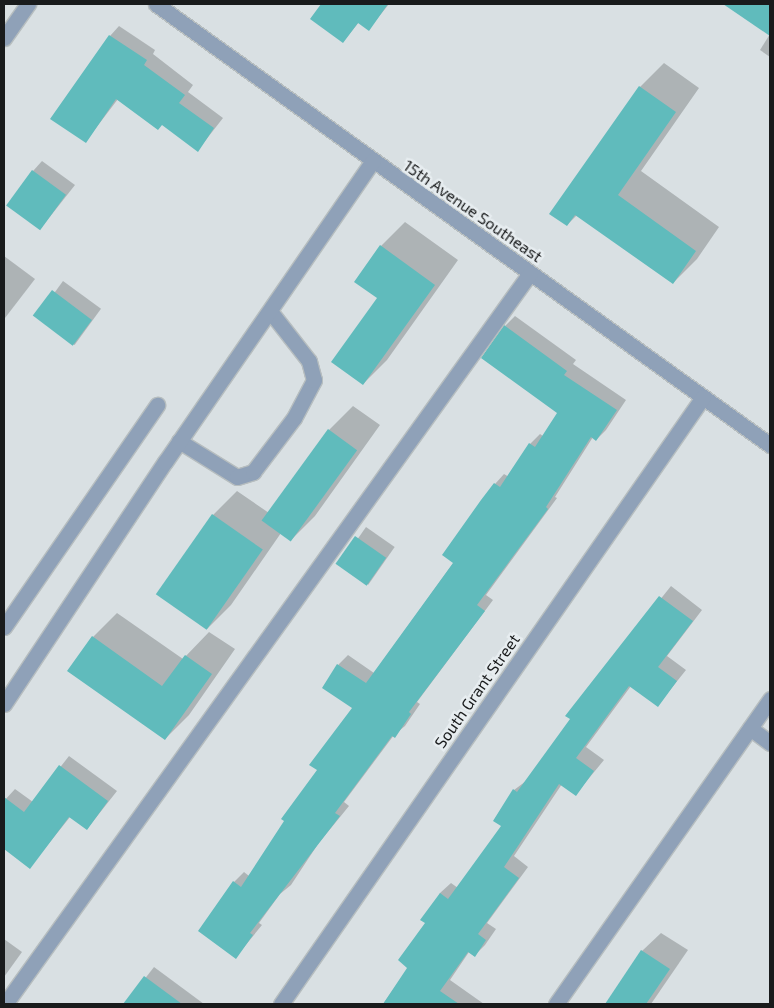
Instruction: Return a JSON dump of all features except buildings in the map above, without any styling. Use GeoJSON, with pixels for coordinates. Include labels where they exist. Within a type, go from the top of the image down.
{"type":"FeatureCollection","features":[{"type":"Feature","properties":{"kind":"street"},"geometry":{"type":"LineString","coordinates":[[4,38],[28,4]]}},
{"type":"Feature","properties":{"kind":"street","name":"15th Avenue Southeast"},"geometry":{"type":"LineString","coordinates":[[156,4],[373,162],[770,445]]}},
{"type":"Feature","properties":{"kind":"street"},"geometry":{"type":"LineString","coordinates":[[4,704],[179,441],[373,162]]}},
{"type":"Feature","properties":{"kind":"street"},"geometry":{"type":"LineString","coordinates":[[6,1004],[530,273]]}},
{"type":"Feature","properties":{"kind":"street"},"geometry":{"type":"LineString","coordinates":[[179,441],[237,477],[253,472],[294,418],[314,380],[309,361],[270,311]]}},
{"type":"Feature","properties":{"kind":"street","name":"South Grant Street"},"geometry":{"type":"LineString","coordinates":[[281,1004],[703,397]]}},
{"type":"Feature","properties":{"kind":"street"},"geometry":{"type":"LineString","coordinates":[[4,627],[157,405]]}},
{"type":"Feature","properties":{"kind":"street"},"geometry":{"type":"LineString","coordinates":[[556,1004],[770,699]]}},
{"type":"Feature","properties":{"kind":"street"},"geometry":{"type":"LineString","coordinates":[[750,728],[770,742]]}}]}
